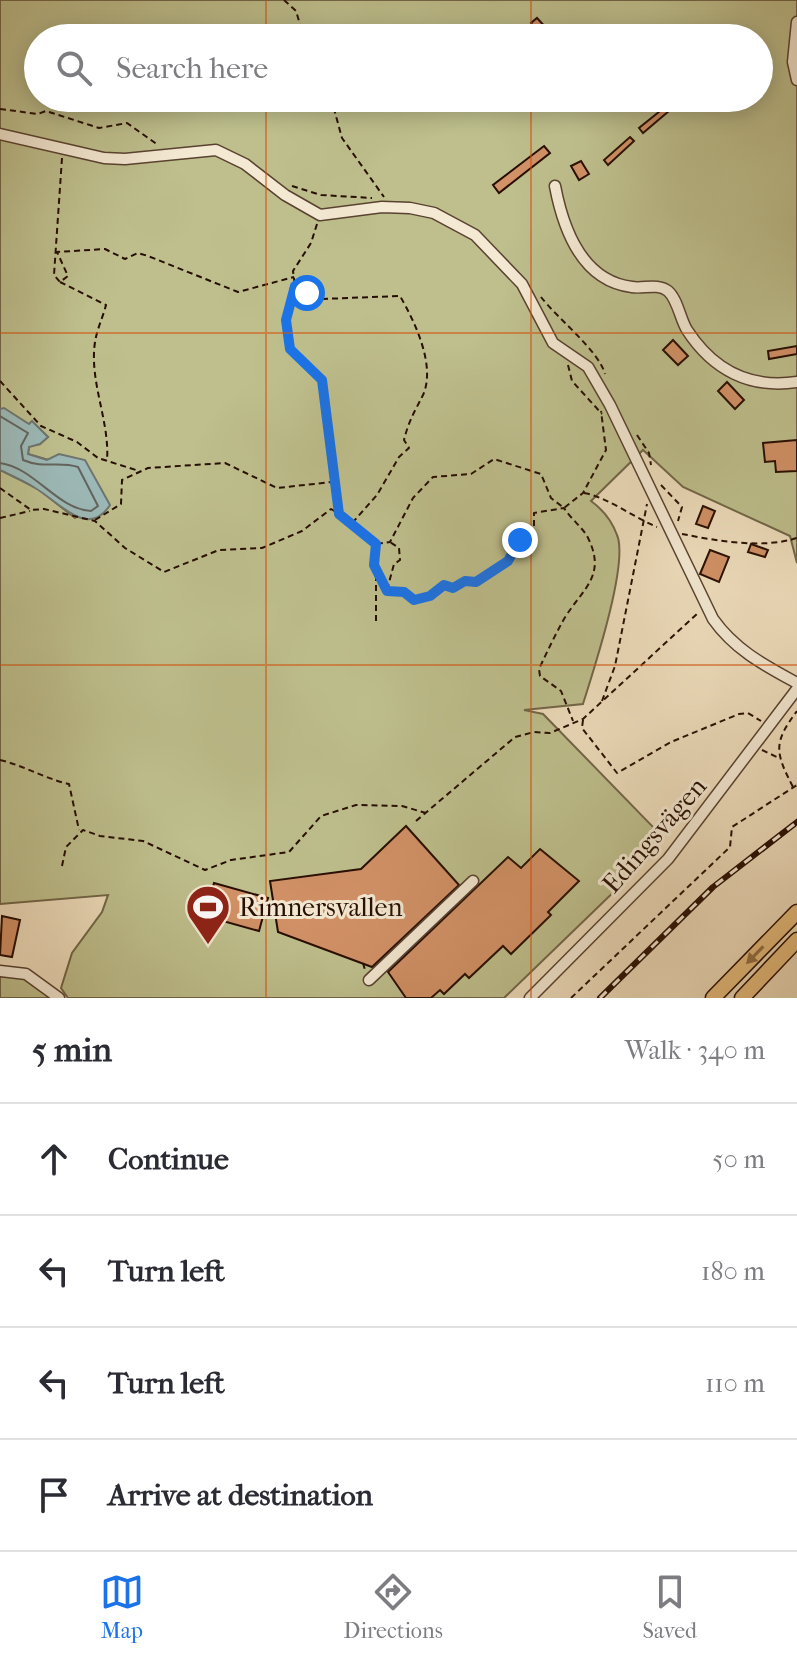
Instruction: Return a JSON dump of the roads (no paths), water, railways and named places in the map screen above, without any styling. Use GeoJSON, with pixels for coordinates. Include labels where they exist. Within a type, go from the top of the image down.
{"type":"FeatureCollection","features":[{"type":"Feature","properties":{"kind":"highway"},"geometry":{"type":"LineString","coordinates":[[713,998],[797,912]]}},
{"type":"Feature","properties":{"kind":"highway"},"geometry":{"type":"LineString","coordinates":[[742,998],[797,940]]}},
{"type":"Feature","properties":{"kind":"street"},"geometry":{"type":"LineString","coordinates":[[797,22],[793,62],[797,80]]}},
{"type":"Feature","properties":{"kind":"street"},"geometry":{"type":"LineString","coordinates":[[0,134],[125,159],[216,150],[245,164],[285,195],[320,215],[382,207],[410,208],[456,223],[496,253],[522,284],[553,343],[588,367],[706,606],[726,638],[797,686]]}},
{"type":"Feature","properties":{"kind":"street"},"geometry":{"type":"LineString","coordinates":[[555,186],[569,236],[604,278],[619,285],[659,287],[668,291],[687,331],[734,375],[761,385],[797,382]]}},
{"type":"Feature","properties":{"kind":"street","name":"Edingsvägen"},"geometry":{"type":"LineString","coordinates":[[530,998],[668,859],[769,728],[797,686]]}},
{"type":"Feature","properties":{"kind":"street"},"geometry":{"type":"LineString","coordinates":[[369,980],[473,881]]}},
{"type":"Feature","properties":{"kind":"street"},"geometry":{"type":"LineString","coordinates":[[0,971],[26,974],[59,998]]}},
{"type":"Feature","properties":{"kind":"water"},"geometry":{"type":"Polygon","coordinates":[[[4,408],[29,424],[32,421],[48,437],[40,444],[29,447],[28,454],[47,460],[59,454],[85,460],[110,505],[101,515],[92,519],[73,514],[35,488],[0,470],[0,409],[4,408]]]}},
{"type":"Feature","properties":{"kind":"railway"},"geometry":{"type":"LineString","coordinates":[[600,998],[713,887],[797,822]]}},
{"type":"Feature","properties":{"kind":"place","name":"Rimnersvallen"},"geometry":{"type":"Point","coordinates":[208,946]}}]}
